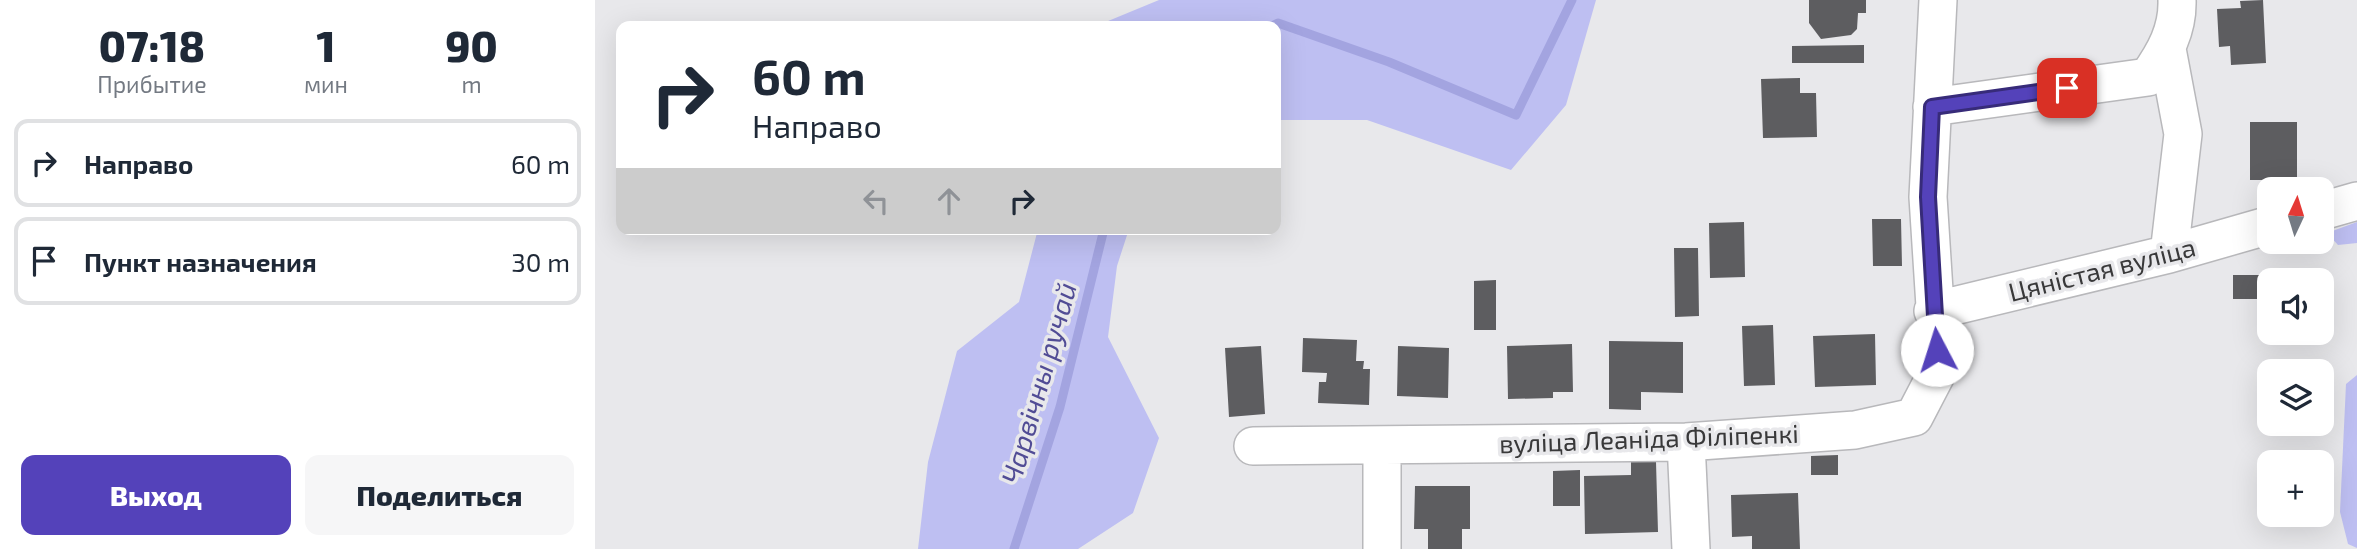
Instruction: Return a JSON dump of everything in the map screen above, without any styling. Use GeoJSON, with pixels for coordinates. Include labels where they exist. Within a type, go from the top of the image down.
{"type":"FeatureCollection","features":[{"type":"Feature","properties":{"kind":"street"},"geometry":{"type":"LineString","coordinates":[[1933,312],[1928,197],[1938,0]]}},
{"type":"Feature","properties":{"kind":"street"},"geometry":{"type":"LineString","coordinates":[[1932,107],[2148,77],[2167,49],[2178,16],[2177,0]]}},
{"type":"Feature","properties":{"kind":"street"},"geometry":{"type":"LineString","coordinates":[[2167,49],[2183,134],[2169,254]]}},
{"type":"Feature","properties":{"kind":"street"},"geometry":{"type":"LineString","coordinates":[[2335,207],[2357,201]]}},
{"type":"Feature","properties":{"kind":"street","name":"Цяністая вуліца"},"geometry":{"type":"LineString","coordinates":[[1933,312],[2169,254],[2257,229]]}},
{"type":"Feature","properties":{"kind":"street","name":"вуліца Леаніда Філіпенкі"},"geometry":{"type":"LineString","coordinates":[[1253,446],[1686,442],[1855,430],[1914,416],[1939,369],[1933,312]]}},
{"type":"Feature","properties":{"kind":"street"},"geometry":{"type":"LineString","coordinates":[[1686,442],[1691,549]]}},
{"type":"Feature","properties":{"kind":"street"},"geometry":{"type":"LineString","coordinates":[[1382,445],[1382,549]]}},
{"type":"Feature","properties":{"kind":"shaded area"},"geometry":{"type":"Polygon","coordinates":[[[1159,0],[1596,0],[1566,105],[1511,170],[1367,120],[1281,120],[1281,21],[1108,21],[1159,0]]]}},
{"type":"Feature","properties":{"kind":"shaded area"},"geometry":{"type":"Polygon","coordinates":[[[2357,222],[2357,243],[2338,245],[2335,242],[2335,230],[2357,222]]]}},
{"type":"Feature","properties":{"kind":"shaded area"},"geometry":{"type":"Polygon","coordinates":[[[1036,235],[1127,235],[1117,266],[1108,337],[1159,438],[1133,513],[1078,549],[918,549],[928,462],[957,351],[1019,302],[1036,235]]]}},
{"type":"Feature","properties":{"kind":"shaded area"},"geometry":{"type":"Polygon","coordinates":[[[2357,375],[2357,548],[2348,544],[2340,512],[2346,384],[2357,375]]]}},
{"type":"Feature","properties":{"kind":"building"},"geometry":{"type":"Polygon","coordinates":[[[1809,0],[1866,0],[1866,13],[1858,13],[1857,29],[1851,35],[1821,39],[1809,23],[1809,0]]]}},
{"type":"Feature","properties":{"kind":"building"},"geometry":{"type":"Polygon","coordinates":[[[2263,0],[2266,63],[2231,65],[2230,46],[2219,47],[2217,9],[2241,8],[2240,1],[2263,0]]]}},
{"type":"Feature","properties":{"kind":"building"},"geometry":{"type":"Polygon","coordinates":[[[1864,45],[1864,63],[1792,63],[1792,46],[1864,45]]]}},
{"type":"Feature","properties":{"kind":"building"},"geometry":{"type":"Polygon","coordinates":[[[1800,78],[1800,93],[1816,93],[1817,137],[1763,138],[1761,79],[1800,78]]]}},
{"type":"Feature","properties":{"kind":"building"},"geometry":{"type":"Polygon","coordinates":[[[2250,122],[2297,122],[2297,177],[2257,177],[2257,180],[2250,180],[2250,122]]]}},
{"type":"Feature","properties":{"kind":"building"},"geometry":{"type":"Polygon","coordinates":[[[1872,219],[1901,219],[1902,266],[1873,266],[1872,219]]]}},
{"type":"Feature","properties":{"kind":"building"},"geometry":{"type":"Polygon","coordinates":[[[1744,222],[1745,277],[1710,278],[1709,223],[1744,222]]]}},
{"type":"Feature","properties":{"kind":"building"},"geometry":{"type":"Polygon","coordinates":[[[1674,248],[1698,248],[1699,316],[1675,317],[1674,248]]]}},
{"type":"Feature","properties":{"kind":"building"},"geometry":{"type":"Polygon","coordinates":[[[2233,275],[2257,275],[2257,299],[2233,299],[2233,275]]]}},
{"type":"Feature","properties":{"kind":"building"},"geometry":{"type":"Polygon","coordinates":[[[1496,280],[1496,330],[1474,330],[1474,281],[1496,280]]]}},
{"type":"Feature","properties":{"kind":"building"},"geometry":{"type":"Polygon","coordinates":[[[1773,325],[1775,385],[1744,386],[1742,326],[1773,325]]]}},
{"type":"Feature","properties":{"kind":"building"},"geometry":{"type":"Polygon","coordinates":[[[1875,334],[1876,385],[1815,387],[1813,336],[1875,334]]]}},
{"type":"Feature","properties":{"kind":"building"},"geometry":{"type":"Polygon","coordinates":[[[1303,338],[1357,340],[1356,361],[1364,361],[1363,369],[1370,369],[1369,405],[1318,403],[1319,382],[1326,382],[1327,373],[1302,372],[1303,338]]]}},
{"type":"Feature","properties":{"kind":"building"},"geometry":{"type":"Polygon","coordinates":[[[1609,341],[1683,342],[1683,393],[1641,392],[1641,410],[1609,409],[1609,341]]]}},
{"type":"Feature","properties":{"kind":"building"},"geometry":{"type":"Polygon","coordinates":[[[1572,344],[1573,392],[1553,392],[1553,398],[1508,399],[1507,346],[1572,344]]]}},
{"type":"Feature","properties":{"kind":"building"},"geometry":{"type":"Polygon","coordinates":[[[1261,346],[1265,414],[1229,417],[1225,348],[1261,346]]]}},
{"type":"Feature","properties":{"kind":"building"},"geometry":{"type":"Polygon","coordinates":[[[1398,346],[1449,348],[1448,398],[1397,396],[1398,346]]]}},
{"type":"Feature","properties":{"kind":"building"},"geometry":{"type":"Polygon","coordinates":[[[1838,455],[1838,475],[1811,475],[1811,456],[1838,455]]]}},
{"type":"Feature","properties":{"kind":"building"},"geometry":{"type":"Polygon","coordinates":[[[1631,462],[1656,462],[1658,532],[1585,534],[1584,476],[1631,475],[1631,462]]]}},
{"type":"Feature","properties":{"kind":"building"},"geometry":{"type":"Polygon","coordinates":[[[1580,470],[1580,506],[1553,506],[1553,471],[1580,470]]]}},
{"type":"Feature","properties":{"kind":"building"},"geometry":{"type":"Polygon","coordinates":[[[1415,486],[1470,486],[1470,529],[1462,529],[1462,549],[1428,549],[1428,529],[1414,529],[1415,486]]]}},
{"type":"Feature","properties":{"kind":"building"},"geometry":{"type":"Polygon","coordinates":[[[1798,493],[1800,549],[1752,549],[1752,536],[1732,537],[1731,495],[1798,493]]]}},
{"type":"Feature","properties":{"kind":"waterway","name":"Чарвічны ручай"},"geometry":{"type":"LineString","coordinates":[[1281,24],[1389,62],[1516,115],[1572,0]]}},
{"type":"Feature","properties":{"kind":"waterway","name":"Чарвічны ручай"},"geometry":{"type":"LineString","coordinates":[[1014,549],[1060,407],[1103,235]]}},
{"type":"Feature","properties":{"kind":"route"},"geometry":{"type":"LineString","coordinates":[[1937,350],[1928,197],[1932,107],[2067,88]]}}]}
